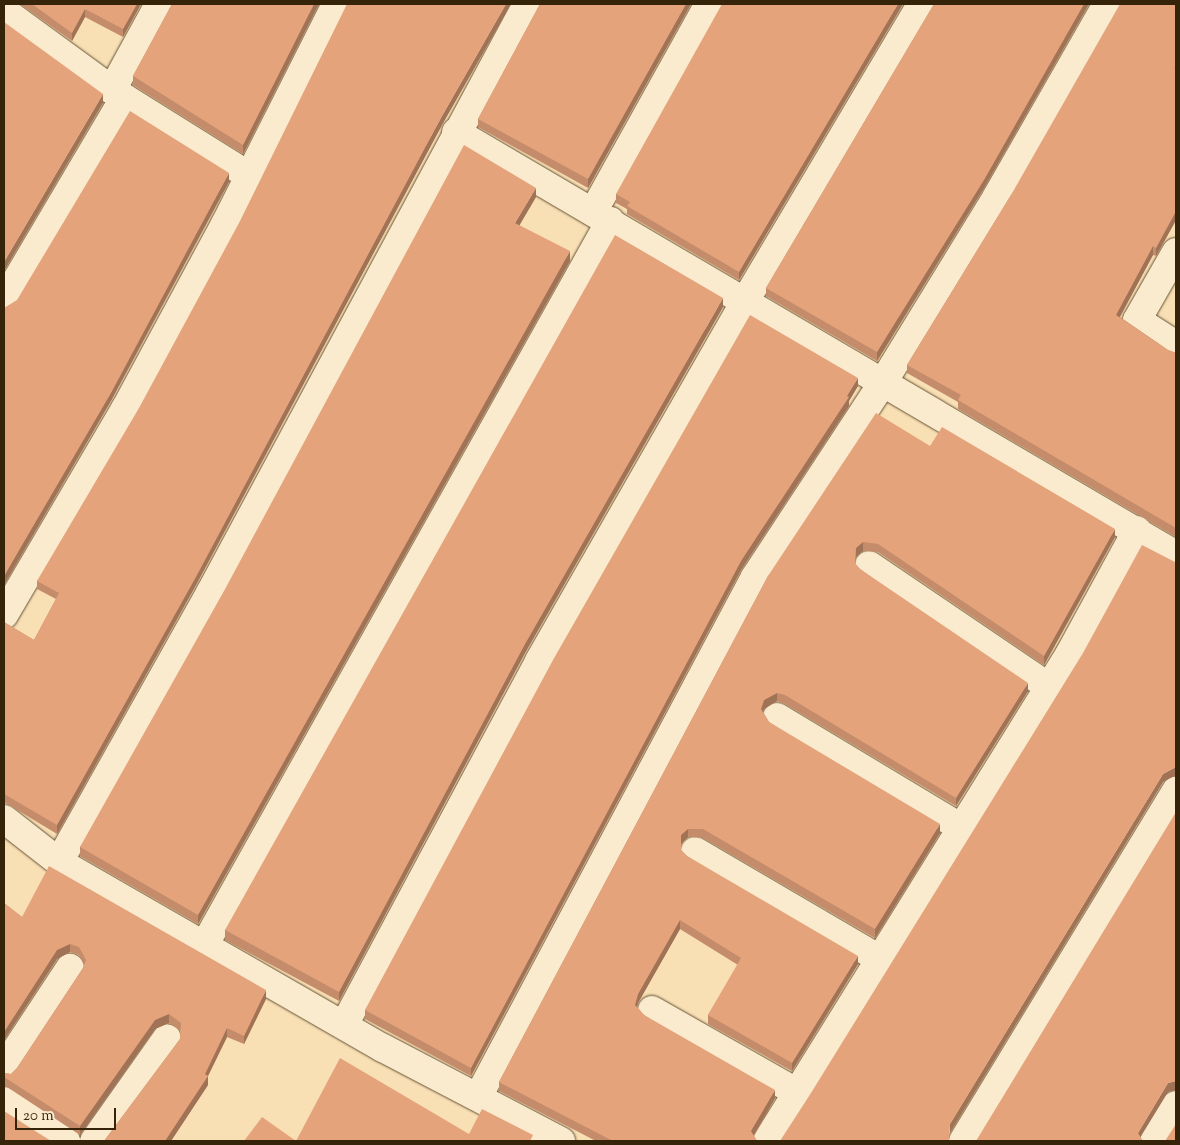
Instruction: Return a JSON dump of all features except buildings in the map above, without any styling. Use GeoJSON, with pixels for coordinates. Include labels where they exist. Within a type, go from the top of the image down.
{"type":"FeatureCollection","features":[{"type":"Feature","properties":{"kind":"street"},"geometry":{"type":"LineString","coordinates":[[4,302],[118,94],[159,4]]}},
{"type":"Feature","properties":{"kind":"street"},"geometry":{"type":"LineString","coordinates":[[4,615],[126,409],[225,224],[248,175],[336,4]]}},
{"type":"Feature","properties":{"kind":"street"},"geometry":{"type":"LineString","coordinates":[[60,862],[312,405],[456,132],[527,4]]}},
{"type":"Feature","properties":{"kind":"street"},"geometry":{"type":"LineString","coordinates":[[205,944],[602,217],[709,4]]}},
{"type":"Feature","properties":{"kind":"street"},"geometry":{"type":"LineString","coordinates":[[344,1025],[540,662],[745,301],[921,4]]}},
{"type":"Feature","properties":{"kind":"street"},"geometry":{"type":"LineString","coordinates":[[478,1097],[755,577],[882,384],[997,196],[1107,4]]}},
{"type":"Feature","properties":{"kind":"street"},"geometry":{"type":"LineString","coordinates":[[4,11],[118,94],[248,175]]}},
{"type":"Feature","properties":{"kind":"street"},"geometry":{"type":"LineString","coordinates":[[456,132],[1176,555]]}},
{"type":"Feature","properties":{"kind":"street"},"geometry":{"type":"LineString","coordinates":[[1176,252],[1137,320],[1176,345]]}},
{"type":"Feature","properties":{"kind":"street"},"geometry":{"type":"LineString","coordinates":[[767,1141],[1049,687],[1136,530]]}},
{"type":"Feature","properties":{"kind":"street"},"geometry":{"type":"LineString","coordinates":[[869,565],[1049,687]]}},
{"type":"Feature","properties":{"kind":"street"},"geometry":{"type":"LineString","coordinates":[[777,716],[962,828]]}},
{"type":"Feature","properties":{"kind":"street"},"geometry":{"type":"LineString","coordinates":[[963,1141],[1176,791]]}},
{"type":"Feature","properties":{"kind":"street"},"geometry":{"type":"LineString","coordinates":[[5,823],[60,862],[344,1025],[561,1141]]}},
{"type":"Feature","properties":{"kind":"street"},"geometry":{"type":"LineString","coordinates":[[695,851],[880,959]]}},
{"type":"Feature","properties":{"kind":"street"},"geometry":{"type":"LineString","coordinates":[[4,1068],[70,968]]}},
{"type":"Feature","properties":{"kind":"street"},"geometry":{"type":"LineString","coordinates":[[652,1010],[798,1092]]}},
{"type":"Feature","properties":{"kind":"street"},"geometry":{"type":"LineString","coordinates":[[94,1141],[167,1038]]}},
{"type":"Feature","properties":{"kind":"street"},"geometry":{"type":"LineString","coordinates":[[4,1101],[66,1141]]}},
{"type":"Feature","properties":{"kind":"street"},"geometry":{"type":"LineString","coordinates":[[1154,1141],[1176,1105]]}}]}
